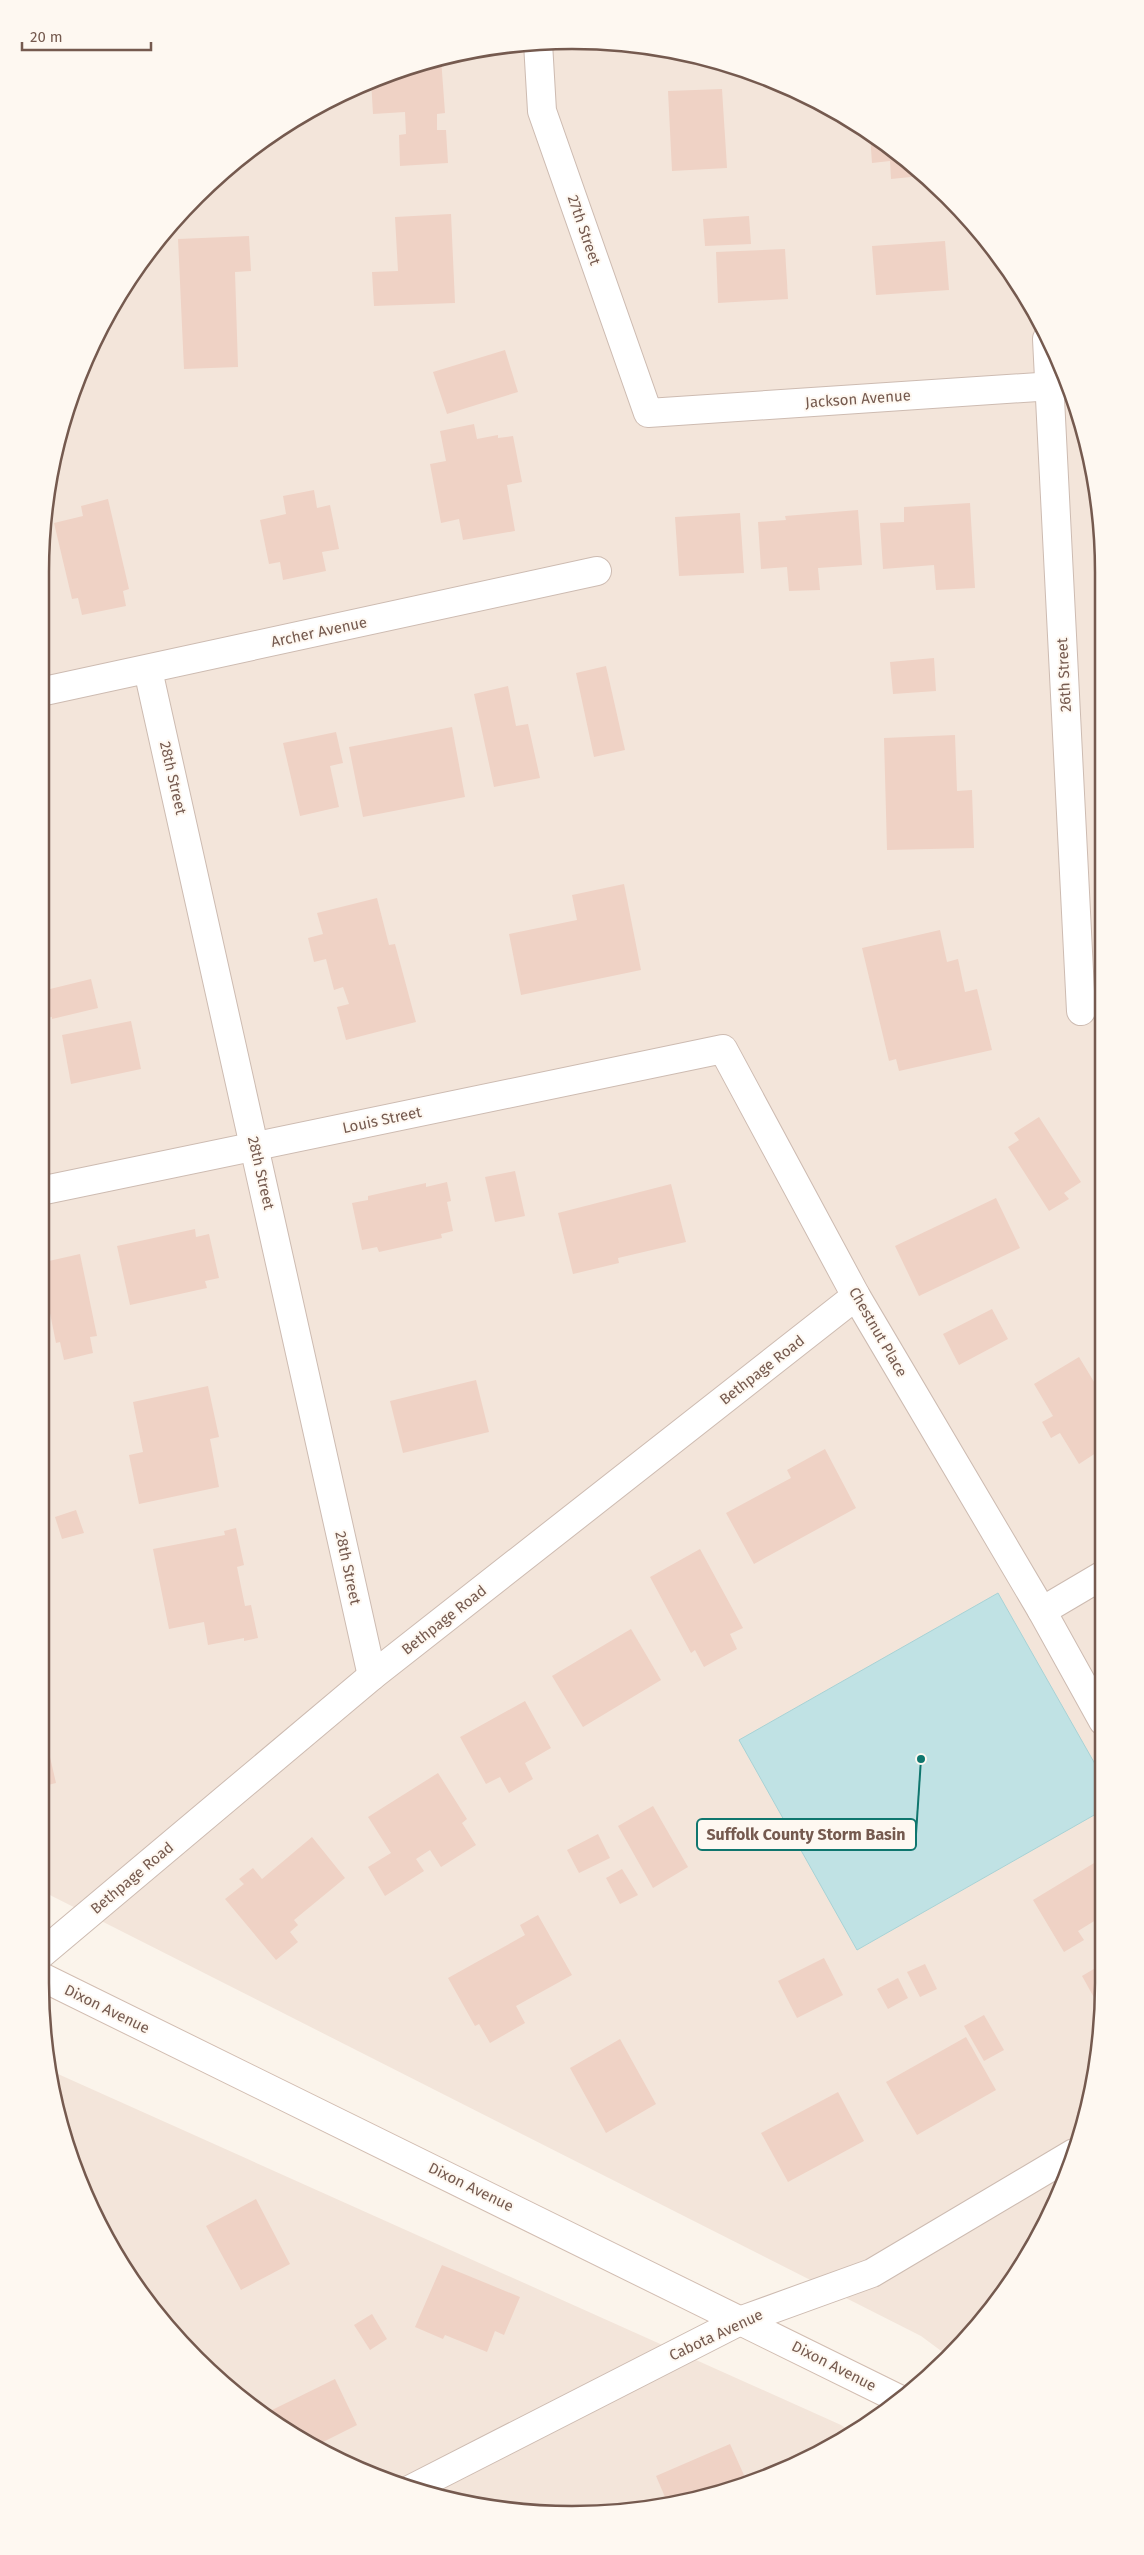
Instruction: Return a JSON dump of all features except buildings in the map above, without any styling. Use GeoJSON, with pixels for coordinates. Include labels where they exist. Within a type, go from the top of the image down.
{"type":"FeatureCollection","features":[{"type":"Feature","properties":{"kind":"street","name":"27th Street"},"geometry":{"type":"LineString","coordinates":[[538,50],[542,111],[648,413]]}},
{"type":"Feature","properties":{"kind":"street","name":"Jackson Avenue"},"geometry":{"type":"LineString","coordinates":[[648,413],[1059,386]]}},
{"type":"Feature","properties":{"kind":"street","name":"26th Street"},"geometry":{"type":"LineString","coordinates":[[1059,386],[1081,1011]]}},
{"type":"Feature","properties":{"kind":"street","name":"Archer Avenue"},"geometry":{"type":"LineString","coordinates":[[49,690],[597,571]]}},
{"type":"Feature","properties":{"kind":"street","name":"28th Street"},"geometry":{"type":"LineString","coordinates":[[148,670],[372,1676]]}},
{"type":"Feature","properties":{"kind":"street","name":"Louis Street"},"geometry":{"type":"LineString","coordinates":[[49,1189],[723,1049]]}},
{"type":"Feature","properties":{"kind":"street","name":"Chestnut Place"},"geometry":{"type":"LineString","coordinates":[[723,1049],[856,1296],[1042,1610],[1095,1706]]}},
{"type":"Feature","properties":{"kind":"street","name":"Bethpage Road"},"geometry":{"type":"LineString","coordinates":[[49,1947],[372,1676],[856,1296]]}},
{"type":"Feature","properties":{"kind":"street"},"geometry":{"type":"LineString","coordinates":[[1042,1610],[1095,1580]]}},
{"type":"Feature","properties":{"kind":"street","name":"Dixon Avenue"},"geometry":{"type":"LineString","coordinates":[[49,1980],[893,2396]]}},
{"type":"Feature","properties":{"kind":"street","name":"Cabota Avenue"},"geometry":{"type":"LineString","coordinates":[[422,2483],[742,2320],[872,2273],[1064,2159]]}},
{"type":"Feature","properties":{"kind":"shaded area"},"geometry":{"type":"Polygon","coordinates":[[[572,49],[640,53],[674,59],[740,77],[772,89],[834,119],[863,137],[891,157],[942,202],[987,253],[1007,281],[1025,310],[1055,372],[1067,404],[1085,470],[1091,504],[1095,572],[1094,2017],[1091,2051],[1077,2118],[1055,2183],[1025,2245],[987,2302],[943,2352],[921,2336],[49,1895],[49,572],[53,504],[59,470],[77,404],[89,372],[119,310],[157,253],[202,202],[253,157],[310,119],[372,89],[404,77],[470,59],[504,53],[572,49]]]}},
{"type":"Feature","properties":{"kind":"shaded area"},"geometry":{"type":"Polygon","coordinates":[[[57,2074],[846,2428],[834,2436],[772,2466],[740,2478],[674,2496],[606,2505],[538,2505],[504,2502],[437,2488],[372,2466],[310,2436],[253,2398],[202,2353],[157,2302],[119,2245],[89,2183],[67,2118],[57,2074]]]}},
{"type":"Feature","properties":{"kind":"water"},"geometry":{"type":"Polygon","coordinates":[[[998,1593],[1095,1764],[1095,1815],[857,1950],[739,1740],[998,1593]]]}},
{"type":"Feature","properties":{"kind":"place","name":"Suffolk County Storm Basin"},"geometry":{"type":"Point","coordinates":[921,1759]}}]}
